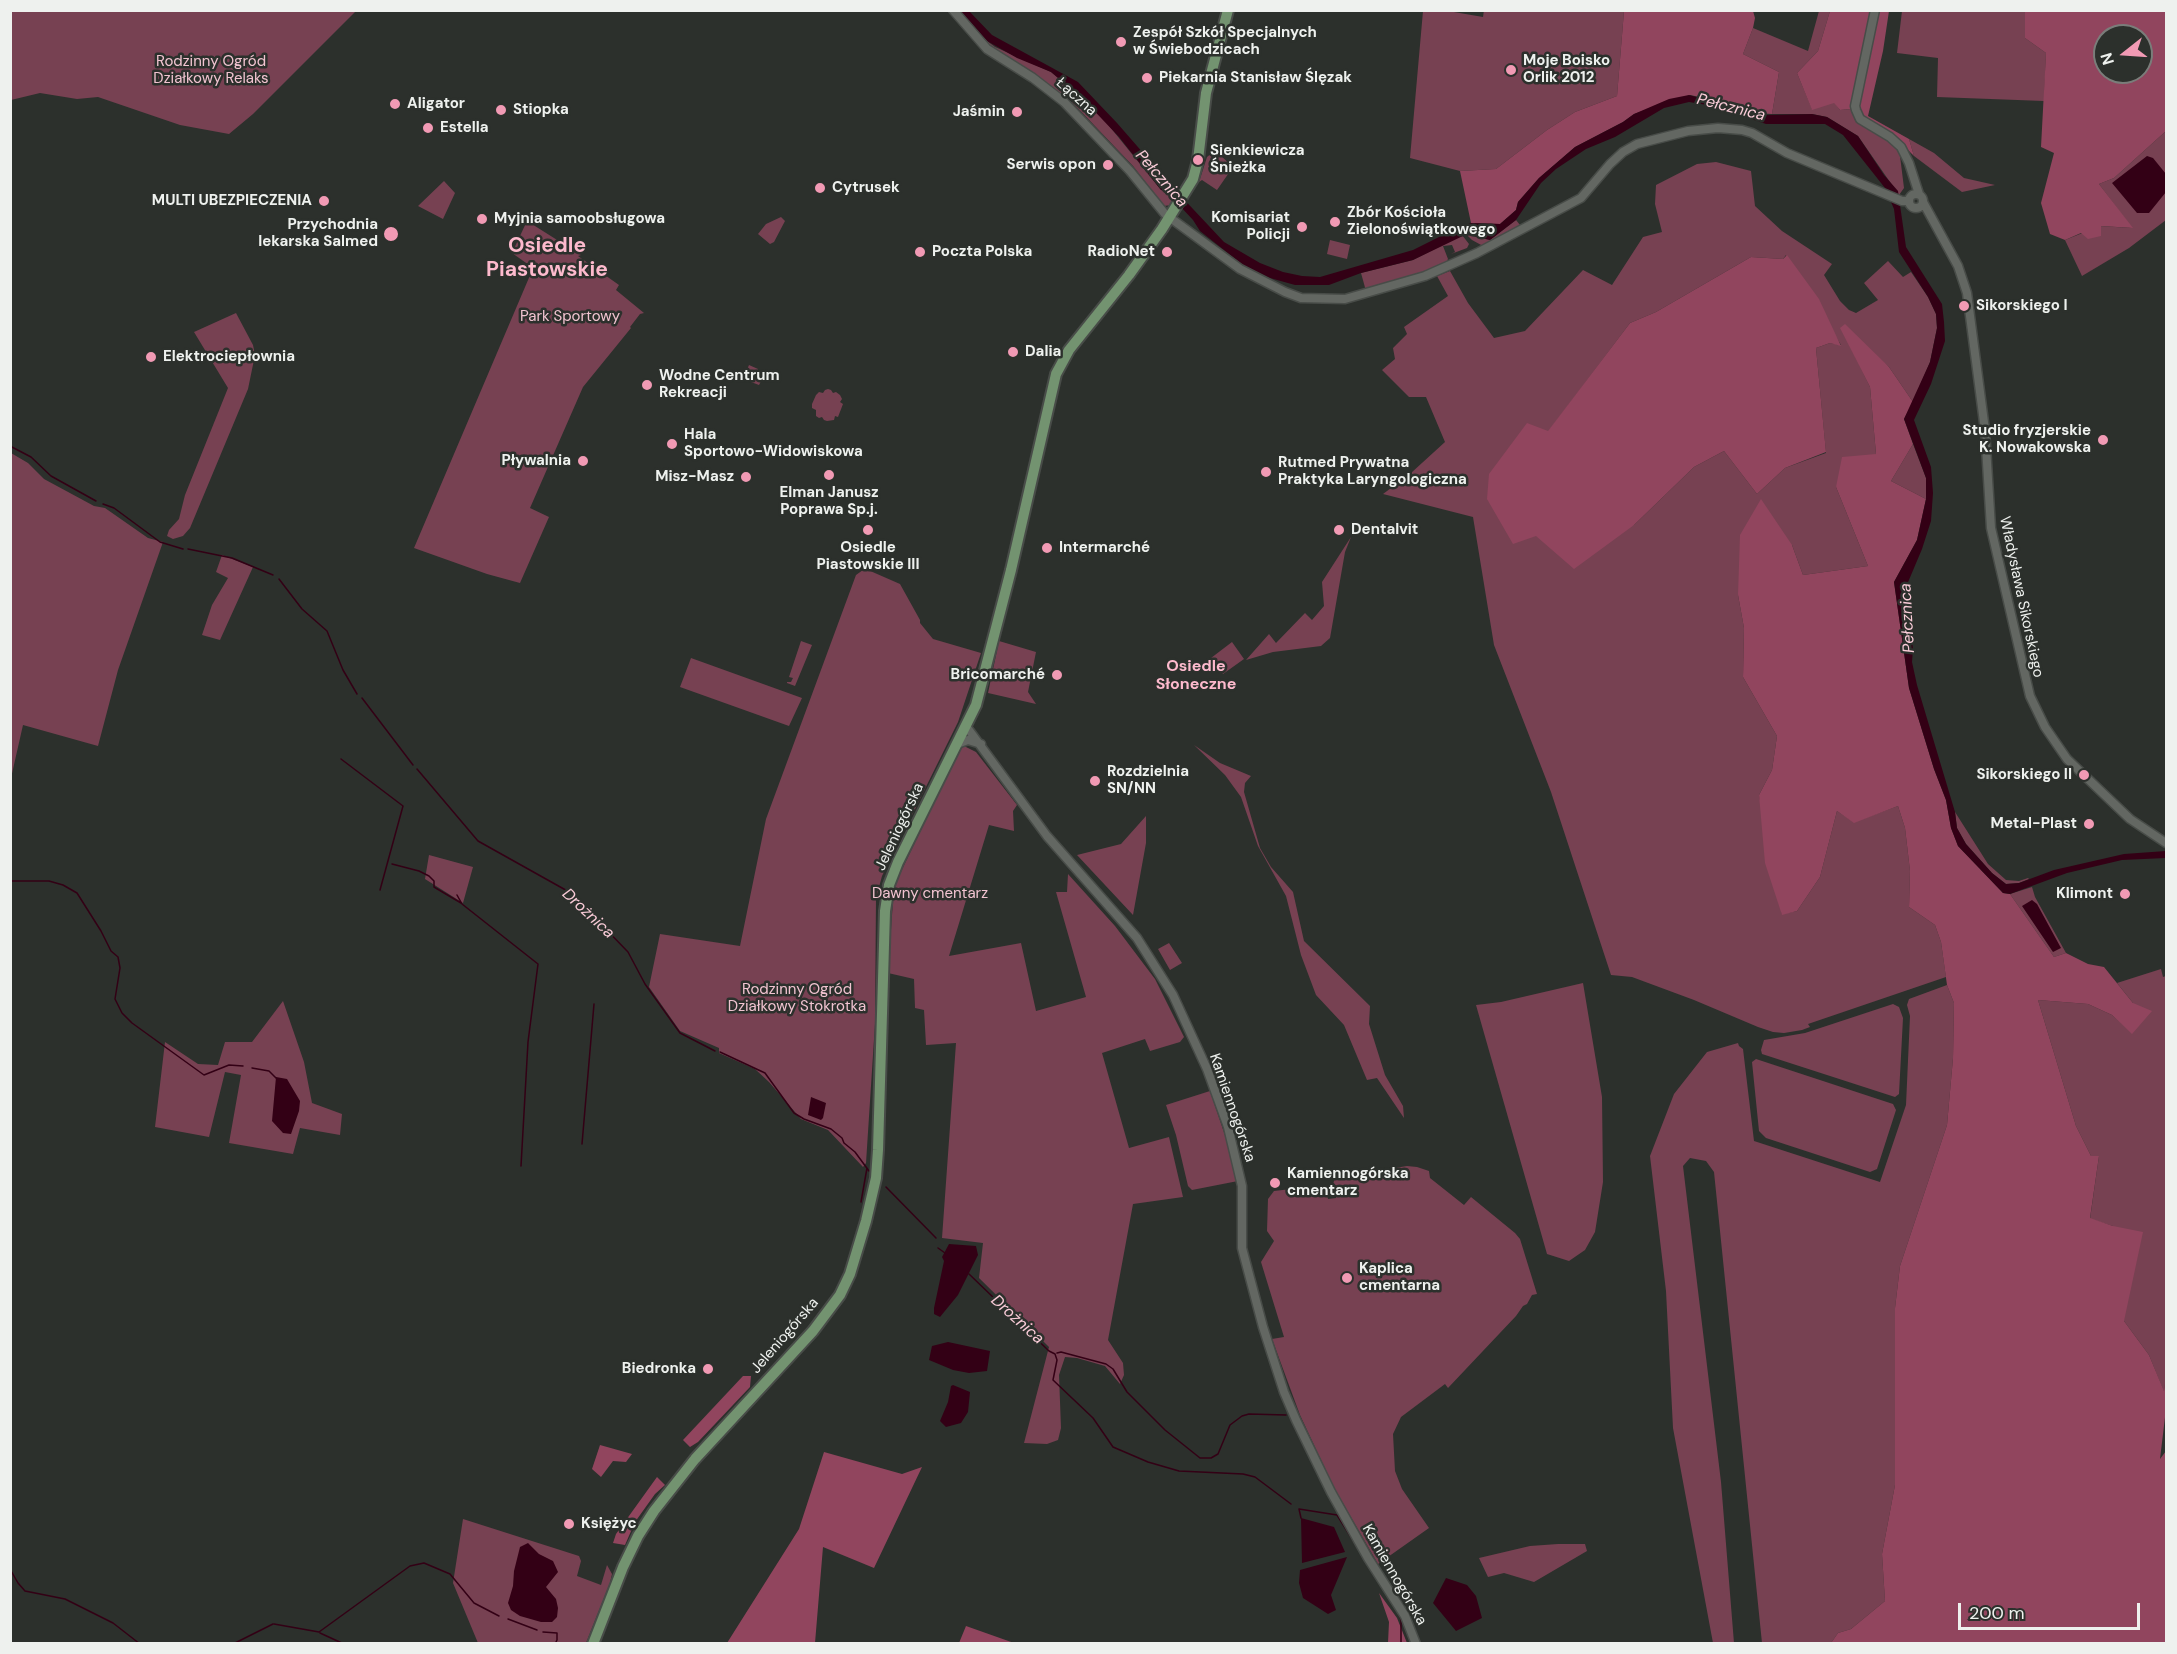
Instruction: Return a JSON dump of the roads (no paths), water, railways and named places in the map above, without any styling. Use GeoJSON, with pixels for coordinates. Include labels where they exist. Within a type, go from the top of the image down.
{"type":"FeatureCollection","features":[{"type":"Feature","properties":{"kind":"main road","name":"Jeleniogórska"},"geometry":{"type":"LineString","coordinates":[[593,1644],[623,1567],[638,1536],[695,1459],[813,1331],[840,1295],[850,1274],[866,1221],[876,1170],[886,899],[898,862],[976,705],[1056,374],[1069,350],[1129,275],[1173,213],[1194,177],[1206,93],[1228,10]]}},
{"type":"Feature","properties":{"kind":"street","name":"Łączna"},"geometry":{"type":"LineString","coordinates":[[953,10],[987,50],[1034,78],[1064,102],[1130,171],[1161,210],[1173,213],[1240,269],[1301,298],[1333,300],[1366,294],[1425,276],[1477,253],[1581,198],[1610,164],[1623,152],[1637,144],[1688,131],[1718,128],[1752,133],[1787,153],[1887,195],[1914,200]]}},
{"type":"Feature","properties":{"kind":"street"},"geometry":{"type":"LineString","coordinates":[[1875,10],[1856,110],[1860,119],[1890,137],[1901,147],[1910,163],[1914,200]]}},
{"type":"Feature","properties":{"kind":"street","name":"Władysława Sikorskiego"},"geometry":{"type":"LineString","coordinates":[[1914,200],[1941,235],[1958,266],[1966,293],[1986,438],[1990,520],[2020,662],[2030,696],[2045,728],[2069,760],[2130,819],[2166,843]]}},
{"type":"Feature","properties":{"kind":"street","name":"Kamiennogórska"},"geometry":{"type":"LineString","coordinates":[[966,726],[1047,836],[1137,939],[1173,995],[1207,1069],[1228,1127],[1242,1186],[1242,1248],[1263,1327],[1284,1392],[1331,1492],[1368,1558],[1405,1616],[1416,1644]]}},
{"type":"Feature","properties":{"kind":"street"},"geometry":{"type":"LineString","coordinates":[[957,744],[968,740],[981,744]]}},
{"type":"Feature","properties":{"kind":"water","name":"Pełcznica"},"geometry":{"type":"Polygon","coordinates":[[[960,11],[969,11],[992,35],[1078,82],[1224,242],[1260,263],[1302,276],[1320,277],[1413,250],[1471,223],[1500,224],[1516,210],[1518,202],[1539,178],[1575,147],[1634,114],[1669,99],[1689,95],[1764,115],[1812,114],[1827,117],[1858,136],[1884,175],[1898,191],[1906,247],[1942,304],[1945,341],[1931,384],[1914,420],[1931,467],[1933,493],[1931,521],[1906,587],[1913,649],[1912,662],[1955,812],[1957,828],[1966,844],[1992,873],[2006,884],[2019,883],[2054,870],[2124,854],[2166,851],[2166,858],[2122,860],[2067,873],[2010,894],[2003,893],[1958,846],[1951,828],[1946,800],[1909,688],[1894,582],[1917,540],[1926,499],[1926,478],[1904,419],[1930,362],[1937,328],[1936,314],[1928,297],[1899,252],[1894,209],[1885,188],[1843,135],[1825,124],[1766,124],[1713,106],[1689,102],[1664,108],[1615,137],[1586,149],[1556,169],[1541,183],[1516,220],[1490,240],[1467,234],[1413,260],[1361,273],[1329,285],[1295,285],[1270,278],[1243,265],[1200,231],[1193,220],[1166,191],[1161,190],[1119,137],[1084,100],[1051,72],[1017,58],[987,41],[960,11]]]}},
{"type":"Feature","properties":{"kind":"water"},"geometry":{"type":"Polygon","coordinates":[[[2147,156],[2153,158],[2166,174],[2166,192],[2149,213],[2137,213],[2112,183],[2147,156]]]}},
{"type":"Feature","properties":{"kind":"water"},"geometry":{"type":"Polygon","coordinates":[[[2032,900],[2037,904],[2061,948],[2053,952],[2022,906],[2032,900]]]}},
{"type":"Feature","properties":{"kind":"water"},"geometry":{"type":"Polygon","coordinates":[[[276,1077],[287,1079],[300,1101],[291,1134],[283,1133],[272,1121],[276,1077]]]}},
{"type":"Feature","properties":{"kind":"water"},"geometry":{"type":"Polygon","coordinates":[[[811,1097],[826,1103],[821,1120],[808,1115],[811,1097]]]}},
{"type":"Feature","properties":{"kind":"water"},"geometry":{"type":"Polygon","coordinates":[[[949,1244],[976,1246],[978,1255],[958,1295],[940,1317],[934,1314],[934,1308],[944,1261],[942,1257],[949,1244]]]}},
{"type":"Feature","properties":{"kind":"water"},"geometry":{"type":"Polygon","coordinates":[[[948,1342],[990,1351],[987,1371],[969,1373],[953,1370],[929,1360],[932,1346],[948,1342]]]}},
{"type":"Feature","properties":{"kind":"water"},"geometry":{"type":"Polygon","coordinates":[[[953,1385],[970,1392],[968,1412],[961,1423],[946,1427],[940,1421],[953,1385]]]}},
{"type":"Feature","properties":{"kind":"water"},"geometry":{"type":"Polygon","coordinates":[[[1301,1518],[1334,1527],[1345,1552],[1302,1563],[1301,1518]]]}},
{"type":"Feature","properties":{"kind":"water"},"geometry":{"type":"Polygon","coordinates":[[[528,1543],[539,1554],[553,1561],[558,1572],[546,1587],[556,1599],[558,1608],[557,1617],[552,1622],[541,1622],[520,1616],[511,1610],[508,1603],[520,1547],[528,1543]]]}},
{"type":"Feature","properties":{"kind":"water"},"geometry":{"type":"Polygon","coordinates":[[[1347,1557],[1331,1595],[1336,1610],[1328,1614],[1303,1598],[1299,1583],[1300,1570],[1347,1557]]]}},
{"type":"Feature","properties":{"kind":"water"},"geometry":{"type":"Polygon","coordinates":[[[1446,1578],[1467,1585],[1476,1596],[1482,1618],[1456,1631],[1433,1603],[1446,1578]]]}},
{"type":"Feature","properties":{"kind":"waterway","name":"Drożnica"},"geometry":{"type":"LineString","coordinates":[[10,446],[31,457],[51,476],[96,501]]}},
{"type":"Feature","properties":{"kind":"waterway","name":"Drożnica"},"geometry":{"type":"LineString","coordinates":[[103,504],[114,508],[160,542],[183,549]]}},
{"type":"Feature","properties":{"kind":"waterway","name":"Drożnica"},"geometry":{"type":"LineString","coordinates":[[188,549],[232,558],[273,575]]}},
{"type":"Feature","properties":{"kind":"waterway","name":"Drożnica"},"geometry":{"type":"LineString","coordinates":[[279,579],[302,609],[327,631],[343,670],[357,694]]}},
{"type":"Feature","properties":{"kind":"waterway","name":"Drożnica"},"geometry":{"type":"LineString","coordinates":[[362,698],[413,765]]}},
{"type":"Feature","properties":{"kind":"waterway"},"geometry":{"type":"LineString","coordinates":[[341,759],[403,806],[380,890]]}},
{"type":"Feature","properties":{"kind":"waterway","name":"Drożnica"},"geometry":{"type":"LineString","coordinates":[[417,769],[478,841],[571,893],[628,952],[645,984],[680,1033],[715,1051]]}},
{"type":"Feature","properties":{"kind":"waterway"},"geometry":{"type":"LineString","coordinates":[[392,864],[429,876],[434,881],[434,887],[461,903]]}},
{"type":"Feature","properties":{"kind":"waterway"},"geometry":{"type":"LineString","coordinates":[[10,881],[49,881],[63,885],[77,893],[111,951],[118,957],[120,968],[115,999],[122,1013],[132,1023],[204,1075],[229,1065],[243,1066]]}},
{"type":"Feature","properties":{"kind":"waterway"},"geometry":{"type":"LineString","coordinates":[[457,895],[462,904],[538,964],[528,1042],[521,1166]]}},
{"type":"Feature","properties":{"kind":"waterway"},"geometry":{"type":"LineString","coordinates":[[582,1144],[594,1004]]}},
{"type":"Feature","properties":{"kind":"waterway","name":"Drożnica"},"geometry":{"type":"LineString","coordinates":[[720,1052],[765,1073],[794,1113],[831,1129],[855,1152],[869,1171]]}},
{"type":"Feature","properties":{"kind":"waterway"},"geometry":{"type":"LineString","coordinates":[[252,1068],[269,1071],[276,1078]]}},
{"type":"Feature","properties":{"kind":"waterway"},"geometry":{"type":"LineString","coordinates":[[861,1202],[867,1168]]}},
{"type":"Feature","properties":{"kind":"waterway","name":"Drożnica"},"geometry":{"type":"LineString","coordinates":[[886,1187],[936,1238]]}},
{"type":"Feature","properties":{"kind":"waterway","name":"Drożnica"},"geometry":{"type":"LineString","coordinates":[[938,1248],[945,1253]]}},
{"type":"Feature","properties":{"kind":"waterway","name":"Drożnica"},"geometry":{"type":"LineString","coordinates":[[969,1274],[1049,1351],[1055,1354],[1057,1360],[1053,1380],[1093,1418],[1113,1447],[1148,1462],[1179,1471],[1243,1474],[1255,1477],[1291,1504]]}},
{"type":"Feature","properties":{"kind":"waterway"},"geometry":{"type":"LineString","coordinates":[[1057,1353],[1061,1352],[1106,1364],[1113,1369],[1127,1392],[1165,1430],[1200,1458],[1211,1458],[1218,1454],[1230,1425],[1242,1416],[1249,1414],[1286,1415]]}},
{"type":"Feature","properties":{"kind":"waterway","name":"Drożnica"},"geometry":{"type":"LineString","coordinates":[[1301,1518],[1299,1509],[1337,1515],[1361,1553]]}},
{"type":"Feature","properties":{"kind":"waterway"},"geometry":{"type":"LineString","coordinates":[[274,1624],[319,1632],[410,1566],[424,1563],[450,1574],[474,1603],[499,1616]]}},
{"type":"Feature","properties":{"kind":"waterway"},"geometry":{"type":"LineString","coordinates":[[10,1569],[25,1591],[65,1599],[113,1623],[140,1644]]}},
{"type":"Feature","properties":{"kind":"waterway","name":"Drożnica"},"geometry":{"type":"LineString","coordinates":[[1398,1613],[1401,1619],[1401,1644]]}},
{"type":"Feature","properties":{"kind":"waterway"},"geometry":{"type":"LineString","coordinates":[[508,1619],[537,1630]]}},
{"type":"Feature","properties":{"kind":"waterway"},"geometry":{"type":"LineString","coordinates":[[233,1644],[273,1624]]}},
{"type":"Feature","properties":{"kind":"waterway"},"geometry":{"type":"LineString","coordinates":[[543,1632],[557,1633],[555,1644]]}},
{"type":"Feature","properties":{"kind":"waterway"},"geometry":{"type":"LineString","coordinates":[[320,1633],[344,1644]]}},
{"type":"Feature","properties":{"kind":"place","name":"Zespół Szkół Specjalnych w Świebodzicach"},"geometry":{"type":"Point","coordinates":[1121,42]}},
{"type":"Feature","properties":{"kind":"place","name":"Moje Boisko Orlik 2012"},"geometry":{"type":"Point","coordinates":[1511,70]}},
{"type":"Feature","properties":{"kind":"place","name":"Piekarnia Stanisław Ślęzak"},"geometry":{"type":"Point","coordinates":[1147,78]}},
{"type":"Feature","properties":{"kind":"place","name":"Aligator"},"geometry":{"type":"Point","coordinates":[395,104]}},
{"type":"Feature","properties":{"kind":"place","name":"Stiopka"},"geometry":{"type":"Point","coordinates":[501,110]}},
{"type":"Feature","properties":{"kind":"place","name":"Jaśmin"},"geometry":{"type":"Point","coordinates":[1017,112]}},
{"type":"Feature","properties":{"kind":"place","name":"Estella"},"geometry":{"type":"Point","coordinates":[428,128]}},
{"type":"Feature","properties":{"kind":"place","name":"Sienkiewicza Śnieżka"},"geometry":{"type":"Point","coordinates":[1198,160]}},
{"type":"Feature","properties":{"kind":"place","name":"Serwis opon"},"geometry":{"type":"Point","coordinates":[1108,165]}},
{"type":"Feature","properties":{"kind":"place","name":"Cytrusek"},"geometry":{"type":"Point","coordinates":[820,188]}},
{"type":"Feature","properties":{"kind":"place","name":"MULTI UBEZPIECZENIA"},"geometry":{"type":"Point","coordinates":[324,201]}},
{"type":"Feature","properties":{"kind":"place","name":"Myjnia samoobsługowa"},"geometry":{"type":"Point","coordinates":[482,219]}},
{"type":"Feature","properties":{"kind":"place","name":"Zbór Kościoła Zielonoświątkowego"},"geometry":{"type":"Point","coordinates":[1335,222]}},
{"type":"Feature","properties":{"kind":"place","name":"Komisariat Policji"},"geometry":{"type":"Point","coordinates":[1302,227]}},
{"type":"Feature","properties":{"kind":"place","name":"Przychodnia lekarska Salmed"},"geometry":{"type":"Point","coordinates":[391,234]}},
{"type":"Feature","properties":{"kind":"place","name":"Poczta Polska"},"geometry":{"type":"Point","coordinates":[920,252]}},
{"type":"Feature","properties":{"kind":"place","name":"RadioNet"},"geometry":{"type":"Point","coordinates":[1167,252]}},
{"type":"Feature","properties":{"kind":"place","name":"Sikorskiego I"},"geometry":{"type":"Point","coordinates":[1964,306]}},
{"type":"Feature","properties":{"kind":"place","name":"Dalia"},"geometry":{"type":"Point","coordinates":[1013,352]}},
{"type":"Feature","properties":{"kind":"place","name":"Elektrociepłownia"},"geometry":{"type":"Point","coordinates":[151,357]}},
{"type":"Feature","properties":{"kind":"place","name":"Wodne Centrum Rekreacji"},"geometry":{"type":"Point","coordinates":[647,385]}},
{"type":"Feature","properties":{"kind":"place","name":"Studio fryzjerskie K. Nowakowska"},"geometry":{"type":"Point","coordinates":[2103,440]}},
{"type":"Feature","properties":{"kind":"place","name":"Hala Sportowo-Widowiskowa"},"geometry":{"type":"Point","coordinates":[672,444]}},
{"type":"Feature","properties":{"kind":"place","name":"Pływalnia"},"geometry":{"type":"Point","coordinates":[583,461]}},
{"type":"Feature","properties":{"kind":"place","name":"Rutmed Prywatna Praktyka Laryngologiczna"},"geometry":{"type":"Point","coordinates":[1266,472]}},
{"type":"Feature","properties":{"kind":"place","name":"Elman Janusz Poprawa Sp.j."},"geometry":{"type":"Point","coordinates":[829,475]}},
{"type":"Feature","properties":{"kind":"place","name":"Misz-Masz"},"geometry":{"type":"Point","coordinates":[746,477]}},
{"type":"Feature","properties":{"kind":"place","name":"Osiedle Piastowskie III"},"geometry":{"type":"Point","coordinates":[868,530]}},
{"type":"Feature","properties":{"kind":"place","name":"Dentalvit"},"geometry":{"type":"Point","coordinates":[1339,530]}},
{"type":"Feature","properties":{"kind":"place","name":"Intermarché"},"geometry":{"type":"Point","coordinates":[1047,548]}},
{"type":"Feature","properties":{"kind":"place","name":"Bricomarché"},"geometry":{"type":"Point","coordinates":[1057,675]}},
{"type":"Feature","properties":{"kind":"place","name":"Sikorskiego II"},"geometry":{"type":"Point","coordinates":[2084,775]}},
{"type":"Feature","properties":{"kind":"place","name":"Rozdzielnia SN/NN"},"geometry":{"type":"Point","coordinates":[1095,781]}},
{"type":"Feature","properties":{"kind":"place","name":"Metal-Plast"},"geometry":{"type":"Point","coordinates":[2089,824]}},
{"type":"Feature","properties":{"kind":"place","name":"Klimont"},"geometry":{"type":"Point","coordinates":[2125,894]}},
{"type":"Feature","properties":{"kind":"place","name":"Kamiennogórska cmentarz"},"geometry":{"type":"Point","coordinates":[1275,1183]}},
{"type":"Feature","properties":{"kind":"place","name":"Kaplica cmentarna"},"geometry":{"type":"Point","coordinates":[1347,1278]}},
{"type":"Feature","properties":{"kind":"place","name":"Biedronka"},"geometry":{"type":"Point","coordinates":[708,1369]}},
{"type":"Feature","properties":{"kind":"place","name":"Księżyc"},"geometry":{"type":"Point","coordinates":[569,1524]}},
{"type":"Feature","properties":{"kind":"district","name":"Osiedle Piastowskie"},"geometry":{"type":"Point","coordinates":[547,258]}},
{"type":"Feature","properties":{"kind":"district","name":"Osiedle Słoneczne"},"geometry":{"type":"Point","coordinates":[1196,676]}},
{"type":"Feature","properties":{"kind":"park label","name":"Rodzinny Ogród Działkowy Relaks"},"geometry":{"type":"Point","coordinates":[211,70]}},
{"type":"Feature","properties":{"kind":"park label","name":"Park Sportowy"},"geometry":{"type":"Point","coordinates":[570,317]}},
{"type":"Feature","properties":{"kind":"park label","name":"Dawny cmentarz"},"geometry":{"type":"Point","coordinates":[930,894]}},
{"type":"Feature","properties":{"kind":"park label","name":"Rodzinny Ogród Działkowy Stokrotka"},"geometry":{"type":"Point","coordinates":[797,998]}}]}
